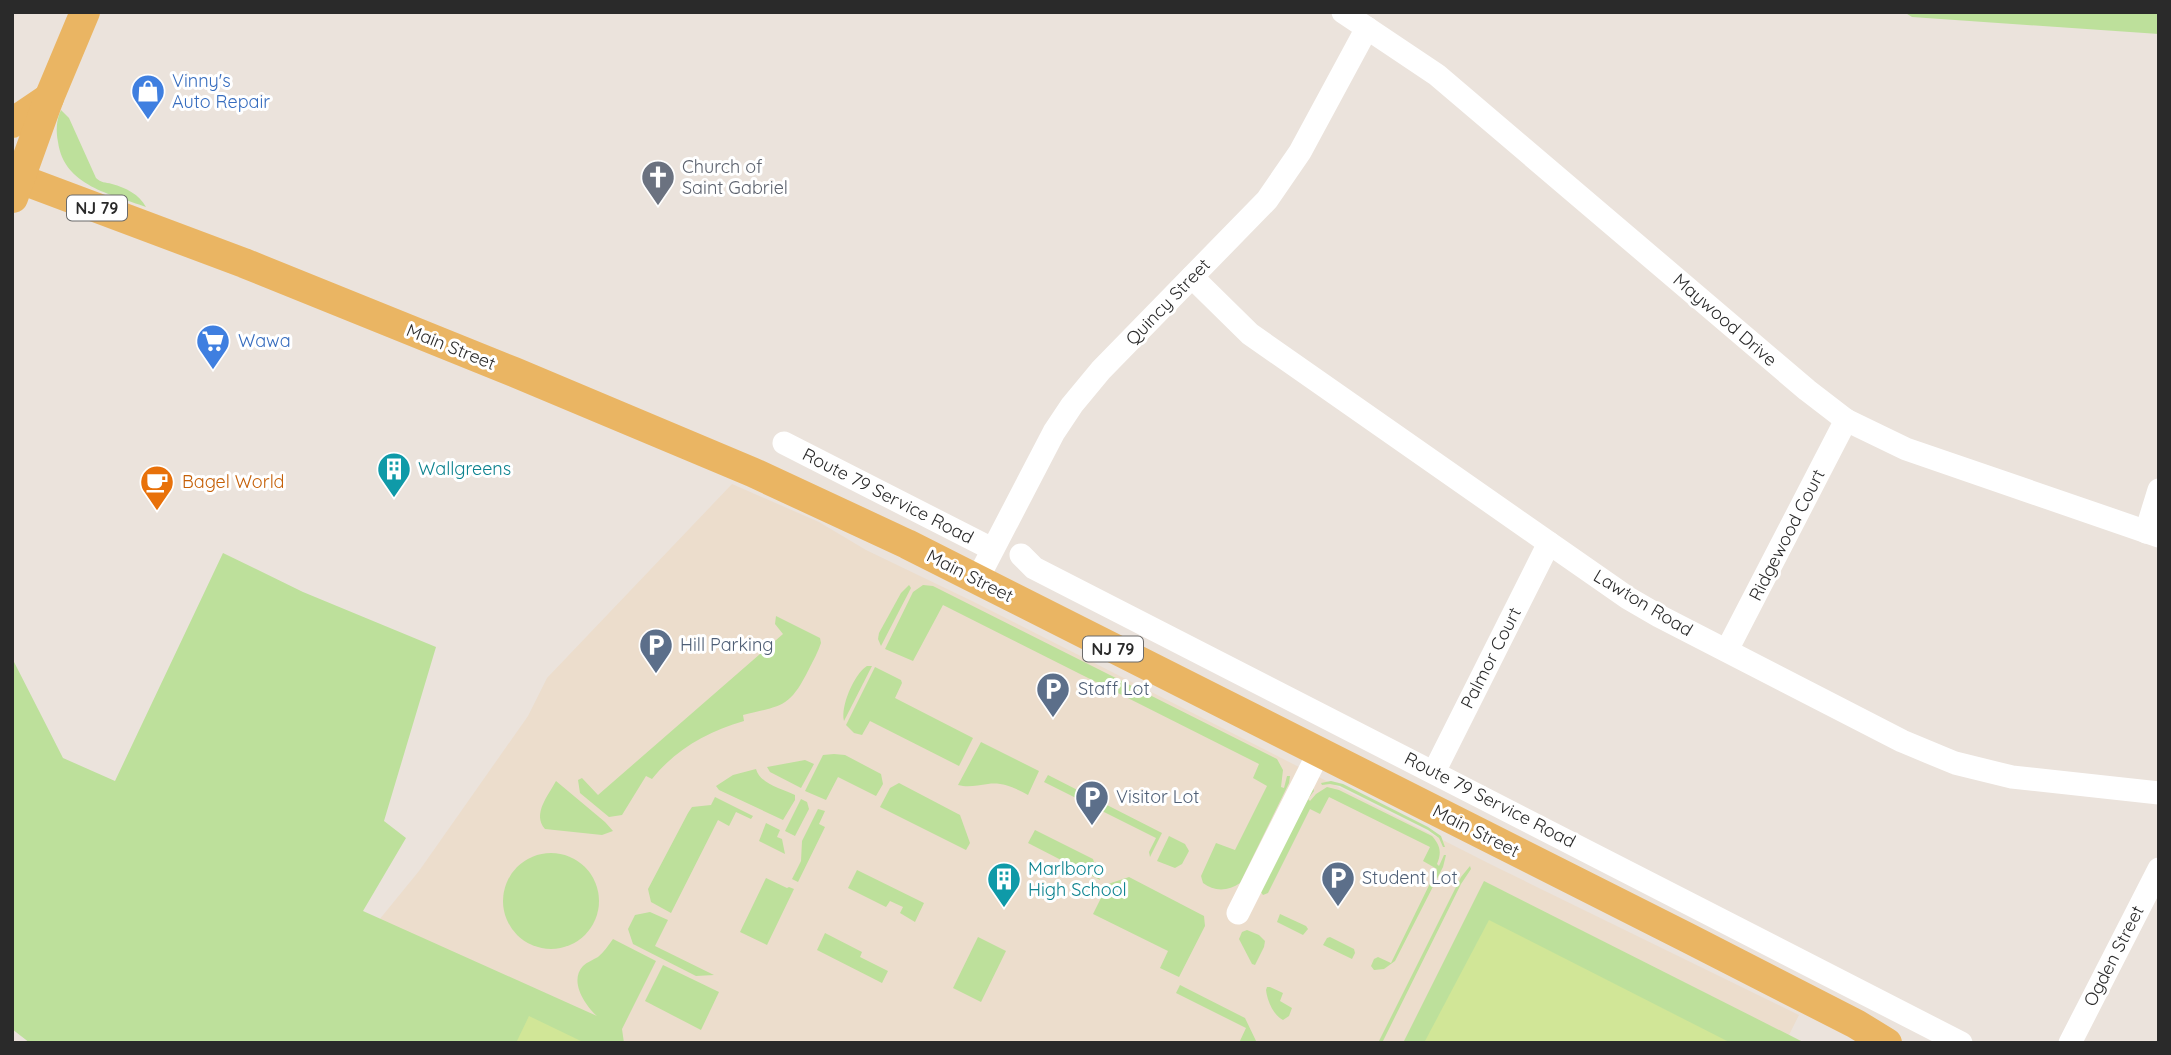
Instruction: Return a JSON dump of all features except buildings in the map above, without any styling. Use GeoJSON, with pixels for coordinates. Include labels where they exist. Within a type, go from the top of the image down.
{"type":"FeatureCollection","features":[{"type":"Feature","properties":{"kind":"main road"},"geometry":{"type":"LineString","coordinates":[[15,185],[85,12]]}},
{"type":"Feature","properties":{"kind":"main road"},"geometry":{"type":"LineString","coordinates":[[12,123],[49,98]]}},
{"type":"Feature","properties":{"kind":"main road","name":"Main Street"},"geometry":{"type":"LineString","coordinates":[[15,185],[244,263],[764,477],[907,544],[1700,944],[1856,1024],[1887,1043]]}},
{"type":"Feature","properties":{"kind":"street","name":"Maywood Drive"},"geometry":{"type":"LineString","coordinates":[[1343,12],[1437,75],[1807,390],[1846,420],[1906,449],[2152,534]]}},
{"type":"Feature","properties":{"kind":"street","name":"Quincy Street"},"geometry":{"type":"LineString","coordinates":[[977,580],[1054,432],[1072,405],[1101,370],[1267,200],[1300,152],[1367,28]]}},
{"type":"Feature","properties":{"kind":"street","name":"Lawton Road"},"geometry":{"type":"LineString","coordinates":[[1192,278],[1250,334],[1628,598],[1902,741],[1955,763],[2012,777],[2159,793]]}},
{"type":"Feature","properties":{"kind":"street","name":"Ridgewood Court"},"geometry":{"type":"LineString","coordinates":[[1727,650],[1846,420]]}},
{"type":"Feature","properties":{"kind":"street","name":"Route 79 Service Road"},"geometry":{"type":"LineString","coordinates":[[784,443],[992,549]]}},
{"type":"Feature","properties":{"kind":"street"},"geometry":{"type":"LineString","coordinates":[[2152,534],[2159,490]]}},
{"type":"Feature","properties":{"kind":"street","name":"Palmor Court"},"geometry":{"type":"LineString","coordinates":[[1434,772],[1549,544]]}},
{"type":"Feature","properties":{"kind":"street","name":"Route 79 Service Road"},"geometry":{"type":"LineString","coordinates":[[1021,555],[1034,568],[1961,1043]]}},
{"type":"Feature","properties":{"kind":"street"},"geometry":{"type":"LineString","coordinates":[[1238,913],[1319,752]]}},
{"type":"Feature","properties":{"kind":"street","name":"Ogden Street"},"geometry":{"type":"LineString","coordinates":[[2070,1043],[2159,869]]}},
{"type":"Feature","properties":{"kind":"shaded area"},"geometry":{"type":"Polygon","coordinates":[[[732,484],[819,522],[866,550],[1492,865],[1799,1015],[1785,1043],[318,1043],[308,1007],[419,871],[528,716],[547,678],[732,484]]]}},
{"type":"Feature","properties":{"kind":"green space"},"geometry":{"type":"Polygon","coordinates":[[[1904,12],[2159,12],[2159,34],[1912,17],[1904,12]]]}},
{"type":"Feature","properties":{"kind":"green space"},"geometry":{"type":"Polygon","coordinates":[[[61,110],[69,118],[96,178],[132,192],[146,207],[91,186],[69,169],[62,157],[57,138],[57,122],[61,110]]]}},
{"type":"Feature","properties":{"kind":"green space"},"geometry":{"type":"Polygon","coordinates":[[[223,553],[303,592],[436,647],[384,821],[406,838],[363,911],[597,1016],[588,1007],[577,979],[585,965],[600,955],[613,939],[656,961],[622,1029],[624,1043],[30,1043],[12,1029],[12,658],[63,758],[115,781],[223,553]]]}},
{"type":"Feature","properties":{"kind":"green space"},"geometry":{"type":"Polygon","coordinates":[[[909,585],[911,588],[881,646],[879,633],[901,593],[909,585]]]}},
{"type":"Feature","properties":{"kind":"green space"},"geometry":{"type":"Polygon","coordinates":[[[923,585],[933,586],[1277,759],[1283,770],[1281,787],[1284,788],[1287,776],[1290,776],[1289,783],[1240,883],[1226,889],[1217,889],[1203,883],[1201,876],[1216,843],[1235,850],[1267,786],[1253,778],[1259,764],[943,605],[913,661],[885,649],[913,592],[923,585]]]}},
{"type":"Feature","properties":{"kind":"green space"},"geometry":{"type":"Polygon","coordinates":[[[776,616],[820,638],[821,643],[802,682],[790,698],[776,707],[743,715],[744,721],[717,730],[682,750],[652,779],[646,776],[622,815],[609,817],[580,793],[578,780],[582,778],[598,795],[783,634],[775,624],[776,616]]]}},
{"type":"Feature","properties":{"kind":"green space"},"geometry":{"type":"Polygon","coordinates":[[[867,666],[872,666],[844,721],[844,708],[849,691],[857,676],[867,666]]]}},
{"type":"Feature","properties":{"kind":"green space"},"geometry":{"type":"Polygon","coordinates":[[[875,667],[901,680],[895,698],[973,738],[959,766],[870,721],[862,735],[854,733],[846,725],[875,667]]]}},
{"type":"Feature","properties":{"kind":"green space"},"geometry":{"type":"Polygon","coordinates":[[[981,742],[1039,771],[1028,795],[999,784],[958,785],[981,742]]]}},
{"type":"Feature","properties":{"kind":"green space"},"geometry":{"type":"Polygon","coordinates":[[[823,755],[845,755],[881,774],[883,784],[876,796],[838,777],[826,800],[805,791],[823,755]]]}},
{"type":"Feature","properties":{"kind":"green space"},"geometry":{"type":"Polygon","coordinates":[[[805,760],[814,764],[801,788],[770,772],[767,767],[805,760]]]}},
{"type":"Feature","properties":{"kind":"green space"},"geometry":{"type":"Polygon","coordinates":[[[756,769],[762,779],[795,795],[795,800],[783,820],[719,790],[716,786],[733,775],[756,769]]]}},
{"type":"Feature","properties":{"kind":"green space"},"geometry":{"type":"Polygon","coordinates":[[[1048,775],[1162,833],[1150,857],[1149,852],[1156,838],[1044,782],[1048,775]]]}},
{"type":"Feature","properties":{"kind":"green space"},"geometry":{"type":"Polygon","coordinates":[[[556,781],[613,831],[602,835],[545,829],[541,823],[541,811],[556,781]]]}},
{"type":"Feature","properties":{"kind":"green space"},"geometry":{"type":"Polygon","coordinates":[[[1331,781],[1343,784],[1428,827],[1441,836],[1445,847],[1439,838],[1428,830],[1340,786],[1321,783],[1331,781]]]}},
{"type":"Feature","properties":{"kind":"green space"},"geometry":{"type":"Polygon","coordinates":[[[899,783],[960,815],[970,843],[966,850],[880,807],[890,788],[899,783]]]}},
{"type":"Feature","properties":{"kind":"green space"},"geometry":{"type":"Polygon","coordinates":[[[1327,787],[1339,790],[1432,836],[1439,849],[1439,866],[1446,855],[1443,867],[1395,961],[1384,969],[1374,970],[1371,966],[1374,959],[1378,957],[1391,963],[1437,869],[1423,861],[1430,847],[1329,797],[1320,814],[1310,809],[1268,893],[1263,895],[1260,891],[1313,788],[1314,791],[1308,799],[1310,801],[1327,787]]]}},
{"type":"Feature","properties":{"kind":"green space"},"geometry":{"type":"Polygon","coordinates":[[[715,797],[753,816],[751,819],[736,812],[729,826],[718,820],[671,913],[651,902],[648,889],[692,807],[711,805],[715,797]]]}},
{"type":"Feature","properties":{"kind":"green space"},"geometry":{"type":"Polygon","coordinates":[[[801,799],[807,802],[809,809],[795,836],[785,831],[801,799]]]}},
{"type":"Feature","properties":{"kind":"green space"},"geometry":{"type":"Polygon","coordinates":[[[818,809],[825,811],[819,824],[825,827],[798,882],[792,879],[801,861],[802,841],[818,809]]]}},
{"type":"Feature","properties":{"kind":"green space"},"geometry":{"type":"Polygon","coordinates":[[[766,823],[780,830],[777,837],[782,839],[785,854],[759,841],[766,823]]]}},
{"type":"Feature","properties":{"kind":"green space"},"geometry":{"type":"Polygon","coordinates":[[[1035,830],[1093,859],[1100,880],[1028,843],[1035,830]]]}},
{"type":"Feature","properties":{"kind":"green space"},"geometry":{"type":"Polygon","coordinates":[[[1169,836],[1185,844],[1189,851],[1182,864],[1175,868],[1157,861],[1169,836]]]}},
{"type":"Feature","properties":{"kind":"green space"},"geometry":{"type":"Polygon","coordinates":[[[551,853],[569,857],[585,867],[595,883],[599,901],[595,919],[585,935],[569,945],[551,949],[533,945],[517,935],[507,919],[503,901],[507,883],[517,867],[533,857],[551,853]]]}},
{"type":"Feature","properties":{"kind":"green space"},"geometry":{"type":"Polygon","coordinates":[[[1470,866],[1471,869],[1382,1043],[1378,1043],[1461,877],[1470,866]]]}},
{"type":"Feature","properties":{"kind":"green space"},"geometry":{"type":"Polygon","coordinates":[[[857,870],[924,903],[915,922],[900,913],[903,907],[890,901],[886,907],[848,888],[857,870]]]}},
{"type":"Feature","properties":{"kind":"green space"},"geometry":{"type":"Polygon","coordinates":[[[1129,877],[1204,916],[1205,926],[1179,977],[1160,968],[1168,951],[1093,914],[1108,884],[1129,877]]]}},
{"type":"Feature","properties":{"kind":"green space"},"geometry":{"type":"Polygon","coordinates":[[[766,878],[794,889],[767,945],[740,932],[766,878]]]}},
{"type":"Feature","properties":{"kind":"green space"},"geometry":{"type":"Polygon","coordinates":[[[1484,881],[1805,1043],[1403,1043],[1484,881]]]}},
{"type":"Feature","properties":{"kind":"green space"},"geometry":{"type":"Polygon","coordinates":[[[650,912],[668,920],[655,946],[714,975],[696,976],[633,944],[628,929],[635,915],[650,912]]]}},
{"type":"Feature","properties":{"kind":"green space"},"geometry":{"type":"Polygon","coordinates":[[[1280,914],[1308,929],[1303,935],[1277,922],[1280,914]]]}},
{"type":"Feature","properties":{"kind":"green space"},"geometry":{"type":"Polygon","coordinates":[[[1489,920],[1731,1043],[1424,1043],[1489,920]]]}},
{"type":"Feature","properties":{"kind":"green space"},"geometry":{"type":"Polygon","coordinates":[[[1247,930],[1265,941],[1255,965],[1239,939],[1242,932],[1247,930]]]}},
{"type":"Feature","properties":{"kind":"green space"},"geometry":{"type":"Polygon","coordinates":[[[825,933],[862,952],[860,957],[888,971],[882,983],[817,950],[825,933]]]}},
{"type":"Feature","properties":{"kind":"green space"},"geometry":{"type":"Polygon","coordinates":[[[978,937],[1006,951],[981,1002],[953,988],[978,937]]]}},
{"type":"Feature","properties":{"kind":"green space"},"geometry":{"type":"Polygon","coordinates":[[[1330,937],[1354,949],[1352,959],[1323,945],[1330,937]]]}},
{"type":"Feature","properties":{"kind":"green space"},"geometry":{"type":"Polygon","coordinates":[[[663,965],[719,992],[701,1030],[645,1001],[663,965]]]}},
{"type":"Feature","properties":{"kind":"green space"},"geometry":{"type":"Polygon","coordinates":[[[1180,985],[1245,1018],[1257,1043],[1239,1043],[1246,1028],[1176,993],[1180,985]]]}},
{"type":"Feature","properties":{"kind":"green space"},"geometry":{"type":"Polygon","coordinates":[[[1267,987],[1283,993],[1280,1001],[1292,1008],[1289,1016],[1283,1020],[1271,1007],[1267,987]]]}},
{"type":"Feature","properties":{"kind":"green space"},"geometry":{"type":"Polygon","coordinates":[[[529,1016],[585,1043],[516,1043],[529,1016]]]}},
{"type":"Feature","properties":{"kind":"place","name":"Vinny's Auto Repair"},"geometry":{"type":"Point","coordinates":[148,121]}},
{"type":"Feature","properties":{"kind":"place","name":"Church of Saint Gabriel"},"geometry":{"type":"Point","coordinates":[658,207]}},
{"type":"Feature","properties":{"kind":"place","name":"Wawa"},"geometry":{"type":"Point","coordinates":[213,371]}},
{"type":"Feature","properties":{"kind":"place","name":"Wallgreens"},"geometry":{"type":"Point","coordinates":[394,499]}},
{"type":"Feature","properties":{"kind":"place","name":"Bagel World"},"geometry":{"type":"Point","coordinates":[157,512]}},
{"type":"Feature","properties":{"kind":"place","name":"Hill Parking"},"geometry":{"type":"Point","coordinates":[656,675]}},
{"type":"Feature","properties":{"kind":"place","name":"Staff Lot"},"geometry":{"type":"Point","coordinates":[1053,719]}},
{"type":"Feature","properties":{"kind":"place","name":"Visitor Lot"},"geometry":{"type":"Point","coordinates":[1092,827]}},
{"type":"Feature","properties":{"kind":"place","name":"Student Lot"},"geometry":{"type":"Point","coordinates":[1338,908]}},
{"type":"Feature","properties":{"kind":"place","name":"Marlboro High School"},"geometry":{"type":"Point","coordinates":[1004,909]}}]}
